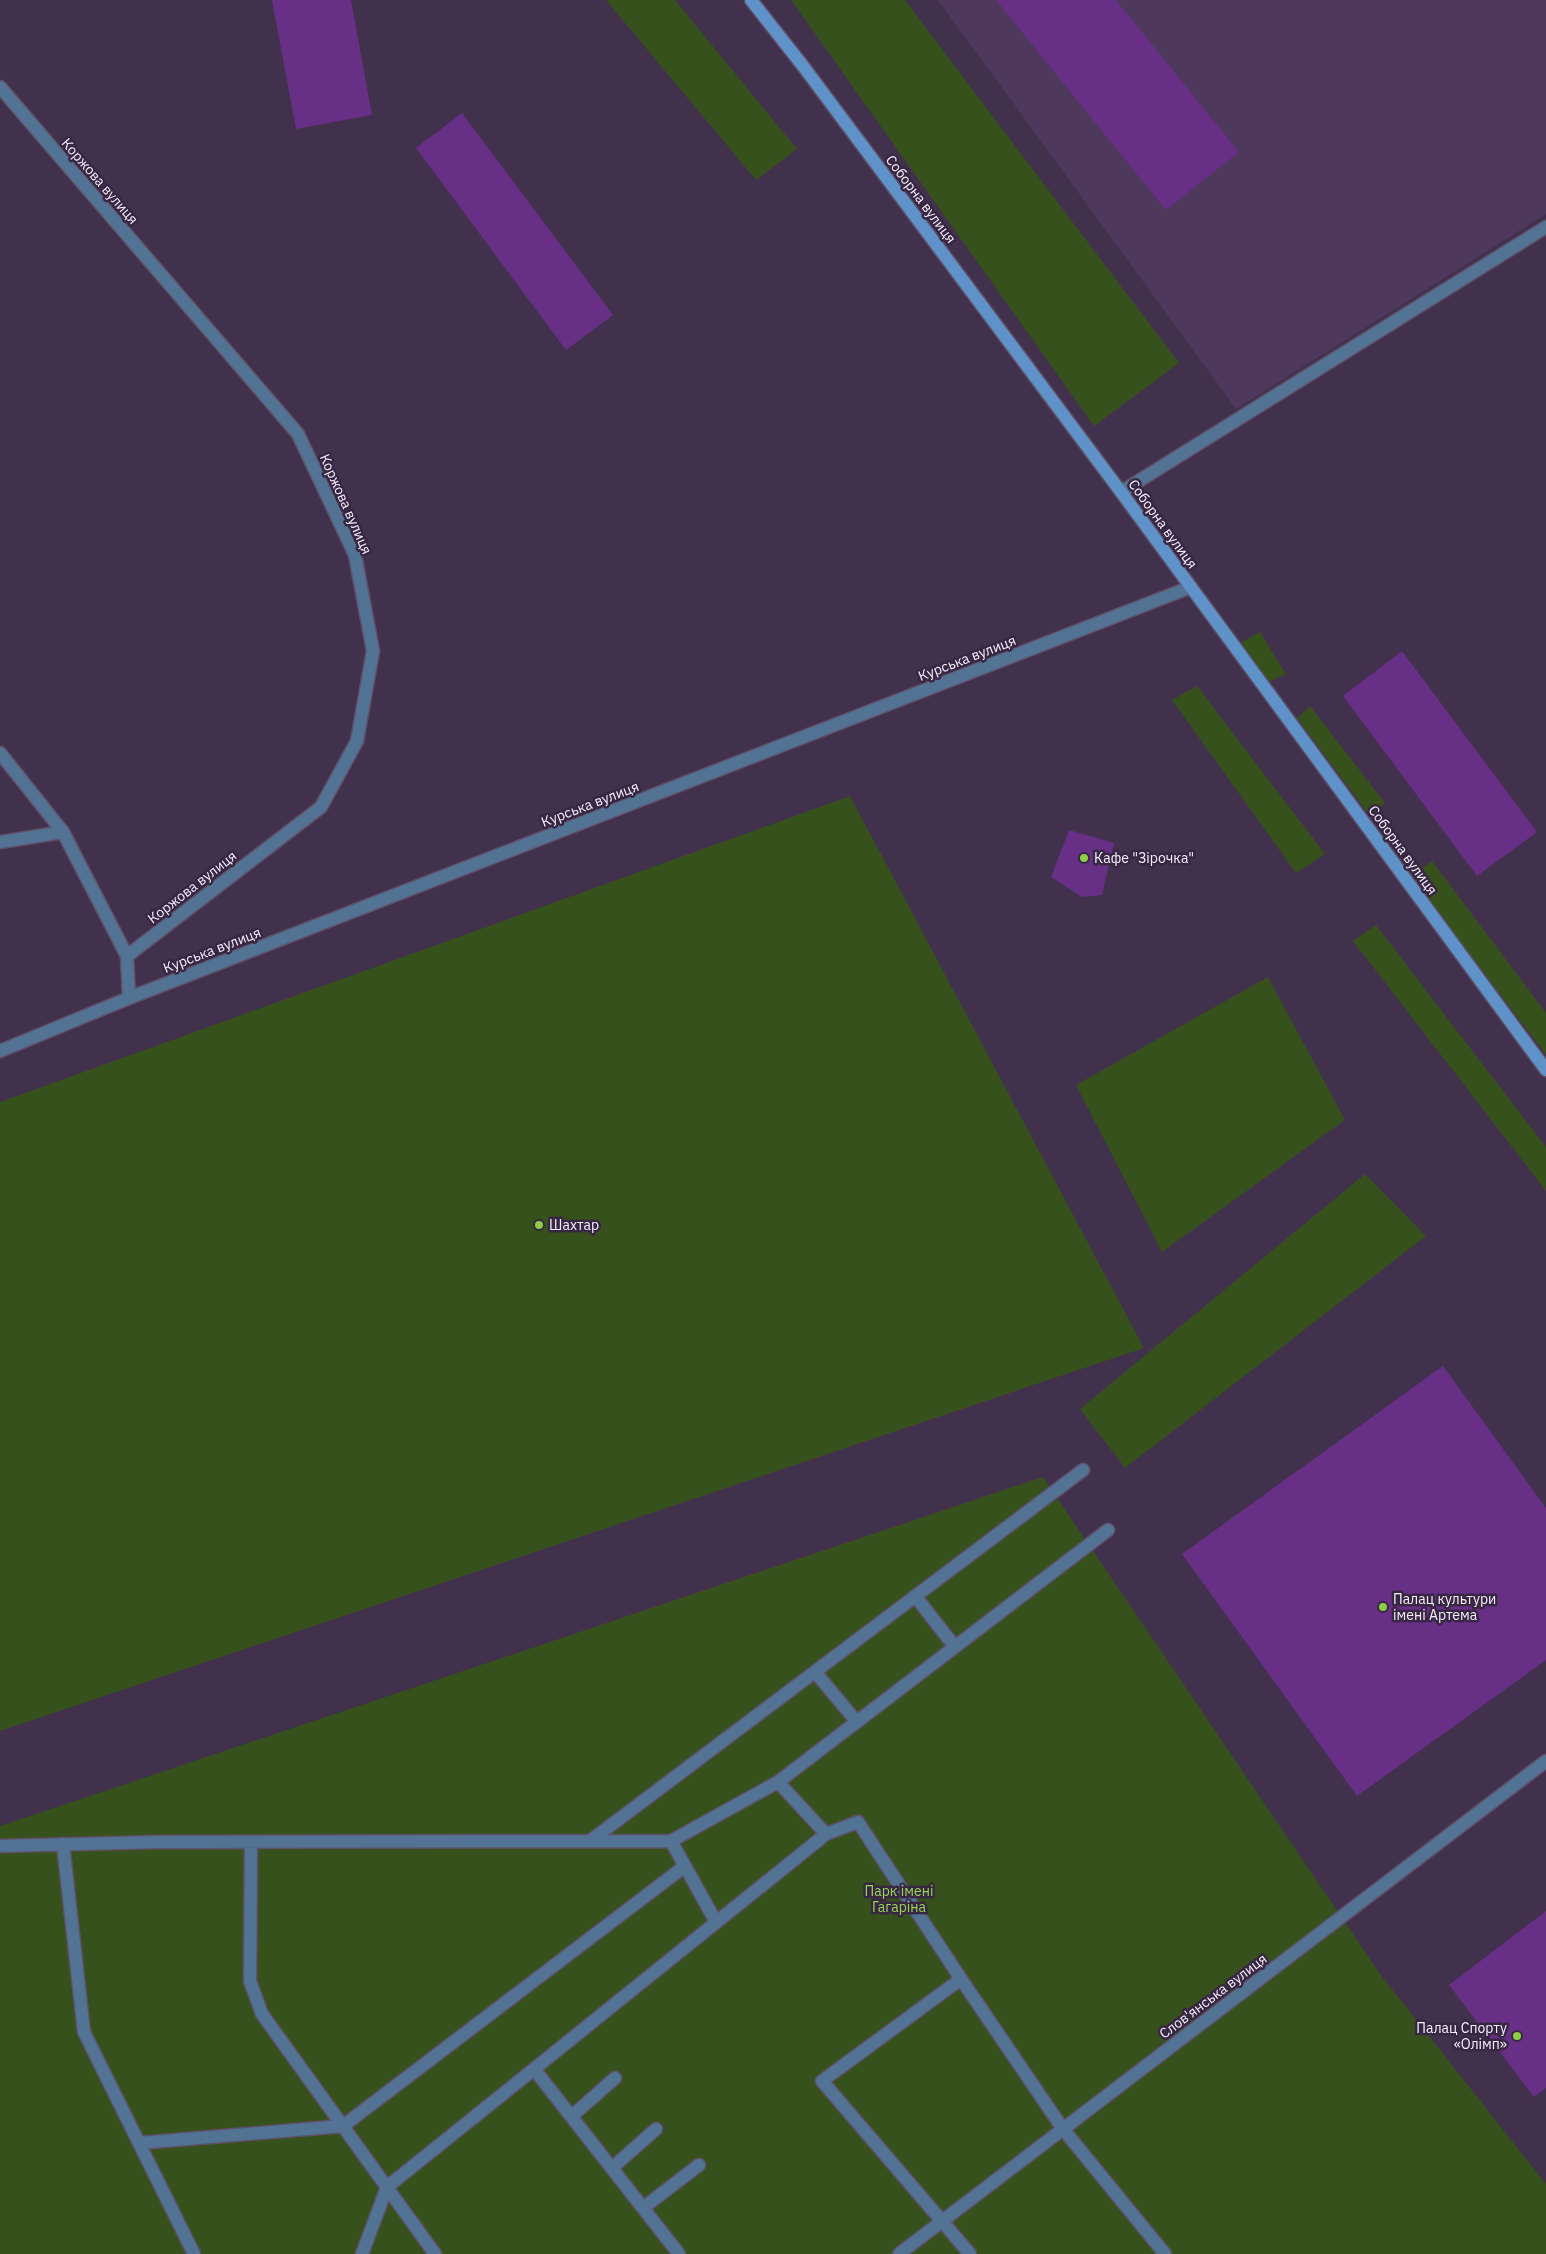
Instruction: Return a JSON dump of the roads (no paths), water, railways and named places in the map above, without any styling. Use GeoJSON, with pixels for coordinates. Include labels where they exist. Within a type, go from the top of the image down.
{"type":"FeatureCollection","features":[{"type":"Feature","properties":{"kind":"street","name":"Соборна вулиця"},"geometry":{"type":"LineString","coordinates":[[751,0],[815,82],[1121,492],[1546,1070]]}},
{"type":"Feature","properties":{"kind":"street","name":"Коржова вулиця"},"geometry":{"type":"LineString","coordinates":[[0,87],[298,434],[355,555],[373,651],[357,741],[321,807],[127,956]]}},
{"type":"Feature","properties":{"kind":"street"},"geometry":{"type":"LineString","coordinates":[[1121,492],[1546,227]]}},
{"type":"Feature","properties":{"kind":"street","name":"Курська вулиця"},"geometry":{"type":"LineString","coordinates":[[0,1051],[130,998],[1191,587]]}},
{"type":"Feature","properties":{"kind":"street"},"geometry":{"type":"LineString","coordinates":[[0,753],[63,832],[127,956],[130,998]]}},
{"type":"Feature","properties":{"kind":"street"},"geometry":{"type":"LineString","coordinates":[[0,842],[63,832]]}},
{"type":"Feature","properties":{"kind":"street"},"geometry":{"type":"LineString","coordinates":[[590,1841],[1083,1470]]}},
{"type":"Feature","properties":{"kind":"street"},"geometry":{"type":"LineString","coordinates":[[0,1846],[251,1842],[671,1841],[778,1782],[1108,1530]]}},
{"type":"Feature","properties":{"kind":"street"},"geometry":{"type":"LineString","coordinates":[[915,1596],[955,1647]]}},
{"type":"Feature","properties":{"kind":"street"},"geometry":{"type":"LineString","coordinates":[[815,1672],[857,1722]]}},
{"type":"Feature","properties":{"kind":"street","name":"Слов'янська вулиця"},"geometry":{"type":"LineString","coordinates":[[899,2254],[1546,1761]]}},
{"type":"Feature","properties":{"kind":"street"},"geometry":{"type":"LineString","coordinates":[[778,1782],[826,1834]]}},
{"type":"Feature","properties":{"kind":"street"},"geometry":{"type":"LineString","coordinates":[[362,2254],[387,2187],[826,1834],[858,1822],[1063,2130],[1165,2254]]}},
{"type":"Feature","properties":{"kind":"street"},"geometry":{"type":"LineString","coordinates":[[671,1841],[716,1922]]}},
{"type":"Feature","properties":{"kind":"street"},"geometry":{"type":"LineString","coordinates":[[251,1842],[250,1981],[262,2014],[435,2254]]}},
{"type":"Feature","properties":{"kind":"street"},"geometry":{"type":"LineString","coordinates":[[63,1844],[84,2032],[194,2254]]}},
{"type":"Feature","properties":{"kind":"street"},"geometry":{"type":"LineString","coordinates":[[139,2143],[343,2126],[685,1866]]}},
{"type":"Feature","properties":{"kind":"street"},"geometry":{"type":"LineString","coordinates":[[961,1979],[822,2081],[970,2254]]}},
{"type":"Feature","properties":{"kind":"street"},"geometry":{"type":"LineString","coordinates":[[534,2069],[680,2254]]}},
{"type":"Feature","properties":{"kind":"street"},"geometry":{"type":"LineString","coordinates":[[572,2116],[615,2078]]}},
{"type":"Feature","properties":{"kind":"street"},"geometry":{"type":"LineString","coordinates":[[612,2168],[656,2129]]}},
{"type":"Feature","properties":{"kind":"street"},"geometry":{"type":"LineString","coordinates":[[643,2208],[699,2164]]}},
{"type":"Feature","properties":{"kind":"place","name":"Кафе \"Зірочка\""},"geometry":{"type":"Point","coordinates":[1084,858]}},
{"type":"Feature","properties":{"kind":"place","name":"Шахтар"},"geometry":{"type":"Point","coordinates":[539,1225]}},
{"type":"Feature","properties":{"kind":"place","name":"Палац культури імені Артема"},"geometry":{"type":"Point","coordinates":[1383,1607]}},
{"type":"Feature","properties":{"kind":"place","name":"Палац Спорту «Олімп»"},"geometry":{"type":"Point","coordinates":[1517,2036]}},
{"type":"Feature","properties":{"kind":"park label","name":"Парк імені Гагаріна"},"geometry":{"type":"Point","coordinates":[899,1899]}}]}
